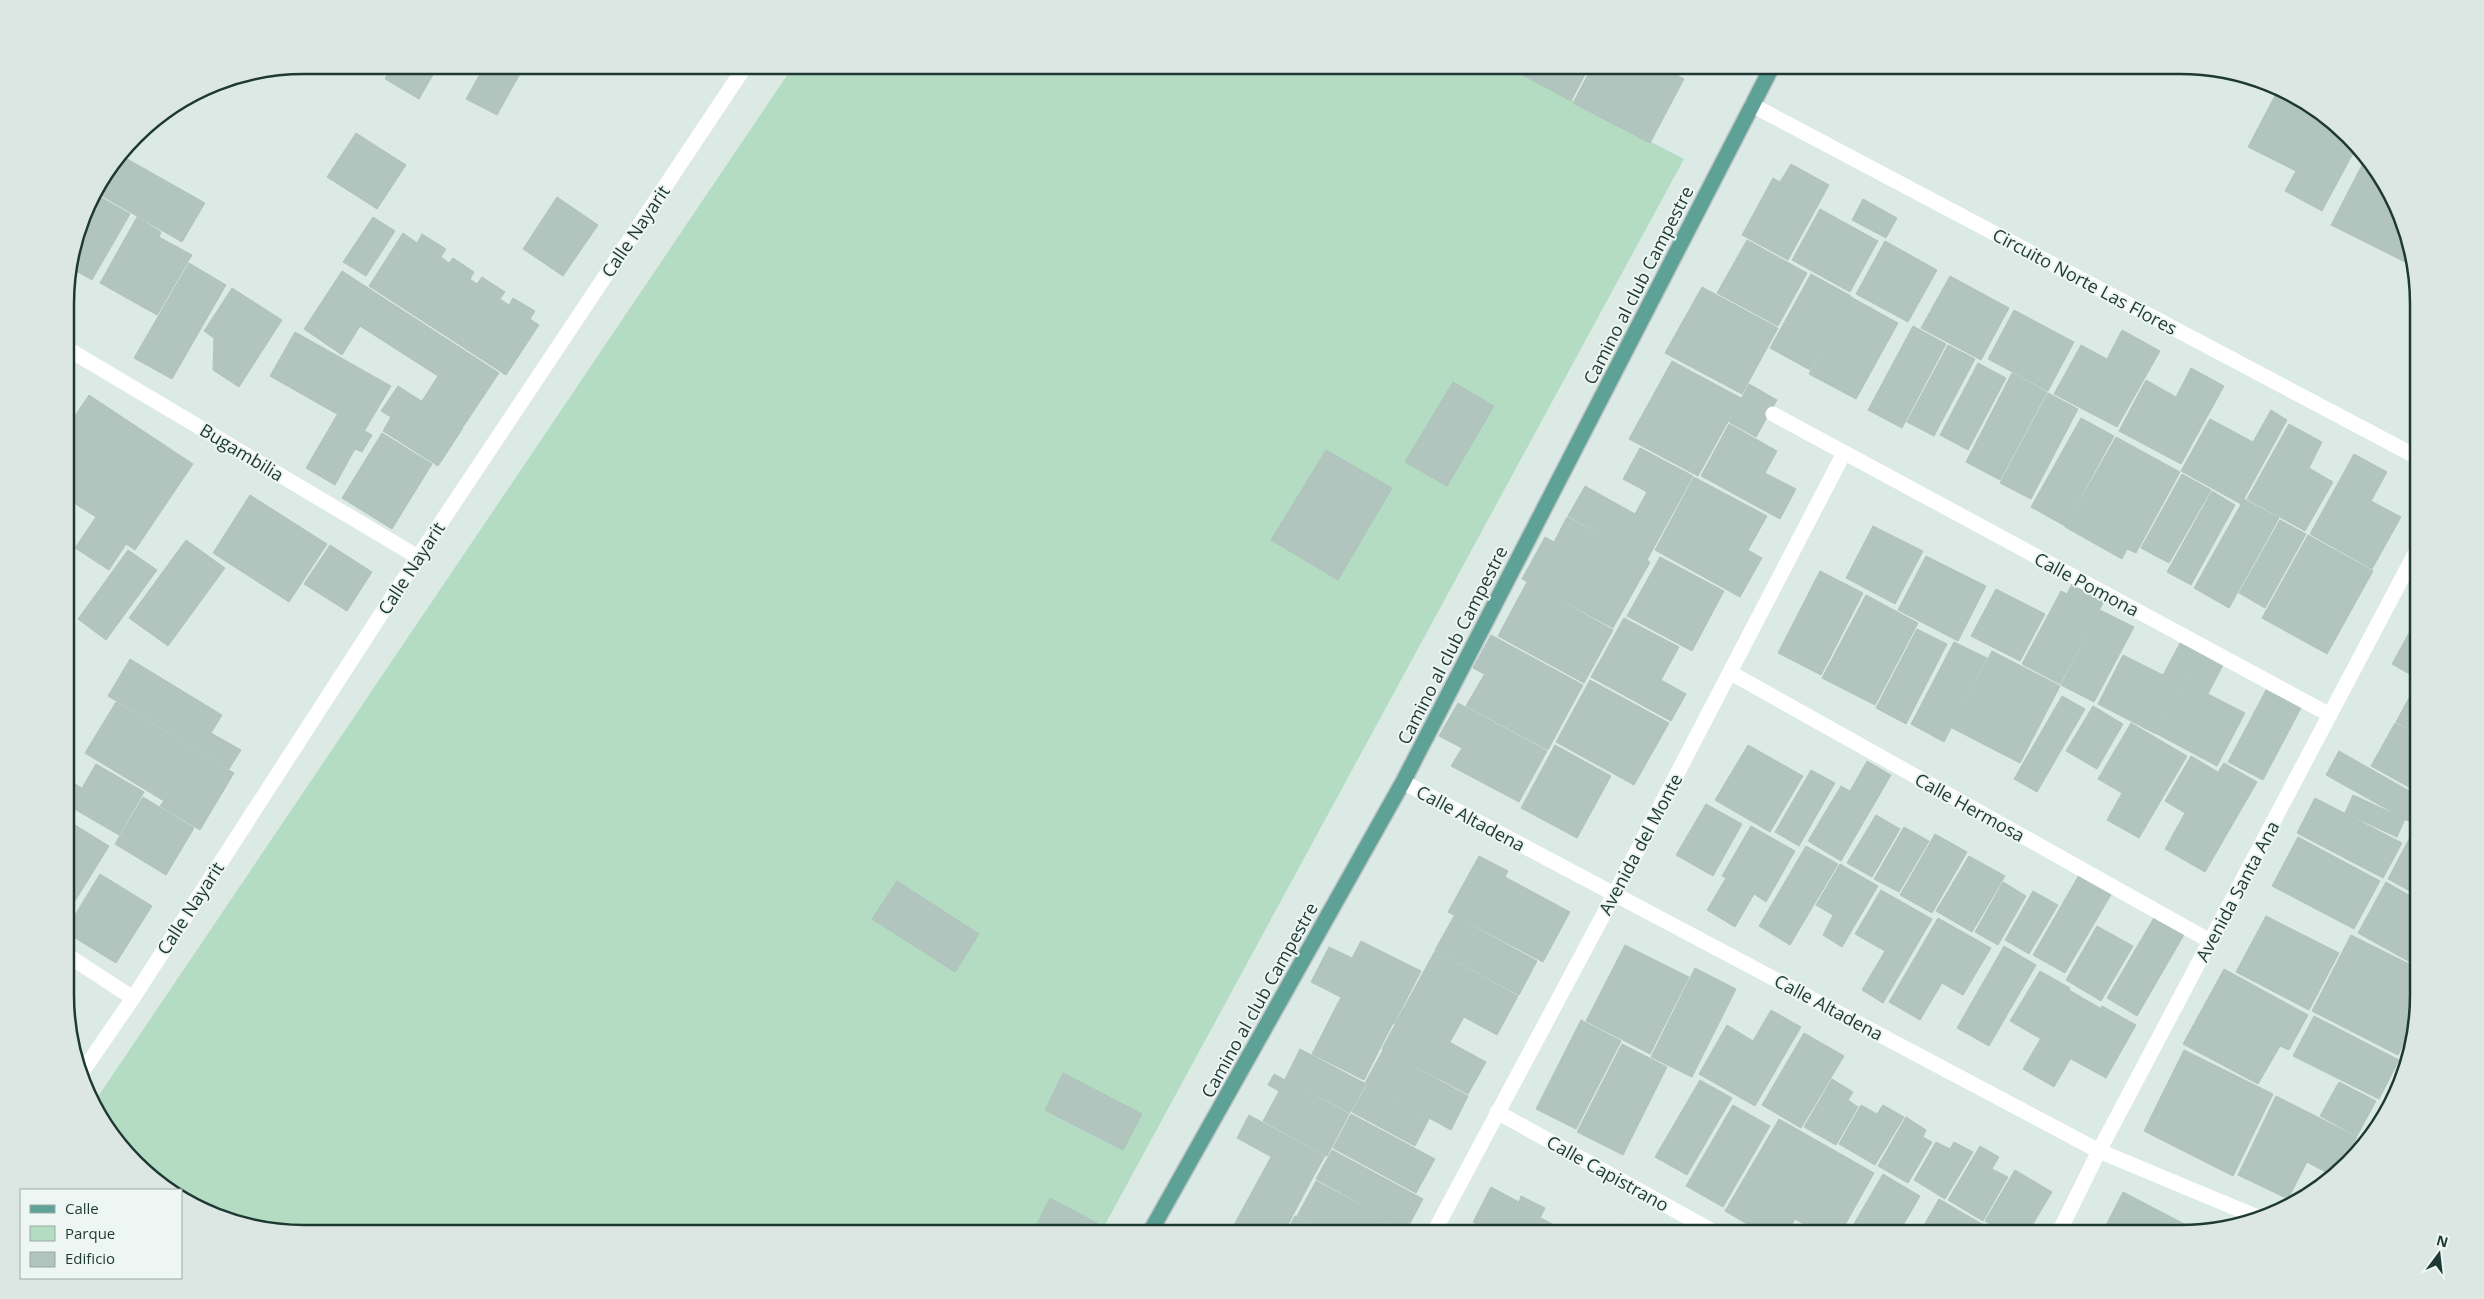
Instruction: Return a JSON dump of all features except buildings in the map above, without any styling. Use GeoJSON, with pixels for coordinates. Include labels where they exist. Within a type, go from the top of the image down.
{"type":"FeatureCollection","features":[{"type":"Feature","properties":{"kind":"main road","name":"Camino al club Campestre"},"geometry":{"type":"LineString","coordinates":[[1154,1225],[1402,782],[1768,74]]}},
{"type":"Feature","properties":{"kind":"street","name":"Calle Nayarit"},"geometry":{"type":"LineString","coordinates":[[85,1067],[133,998],[418,556],[740,74]]}},
{"type":"Feature","properties":{"kind":"street","name":"Circuito Norte Las Flores"},"geometry":{"type":"LineString","coordinates":[[1752,105],[2410,453]]}},
{"type":"Feature","properties":{"kind":"street","name":"Bugambilia"},"geometry":{"type":"LineString","coordinates":[[74,353],[418,556]]}},
{"type":"Feature","properties":{"kind":"street","name":"Calle Pomona"},"geometry":{"type":"LineString","coordinates":[[1773,414],[2330,715]]}},
{"type":"Feature","properties":{"kind":"street","name":"Avenida del Monte"},"geometry":{"type":"LineString","coordinates":[[1439,1225],[1731,672],[1844,452]]}},
{"type":"Feature","properties":{"kind":"street","name":"Avenida Santa Ana"},"geometry":{"type":"LineString","coordinates":[[2062,1225],[2099,1151],[2410,563]]}},
{"type":"Feature","properties":{"kind":"street","name":"Calle Hermosa"},"geometry":{"type":"LineString","coordinates":[[1731,672],[2210,941]]}},
{"type":"Feature","properties":{"kind":"street","name":"Calle Altadena"},"geometry":{"type":"LineString","coordinates":[[1402,782],[1615,893],[2099,1151],[2252,1214]]}},
{"type":"Feature","properties":{"kind":"street"},"geometry":{"type":"LineString","coordinates":[[74,960],[133,998]]}},
{"type":"Feature","properties":{"kind":"street","name":"Calle Capistrano"},"geometry":{"type":"LineString","coordinates":[[1497,1112],[1702,1225]]}},
{"type":"Feature","properties":{"kind":"green space"},"geometry":{"type":"Polygon","coordinates":[[[788,74],[1520,74],[1684,159],[1105,1225],[289,1225],[259,1221],[216,1208],[164,1178],[141,1158],[121,1135],[98,1097],[788,74]]]}}]}
